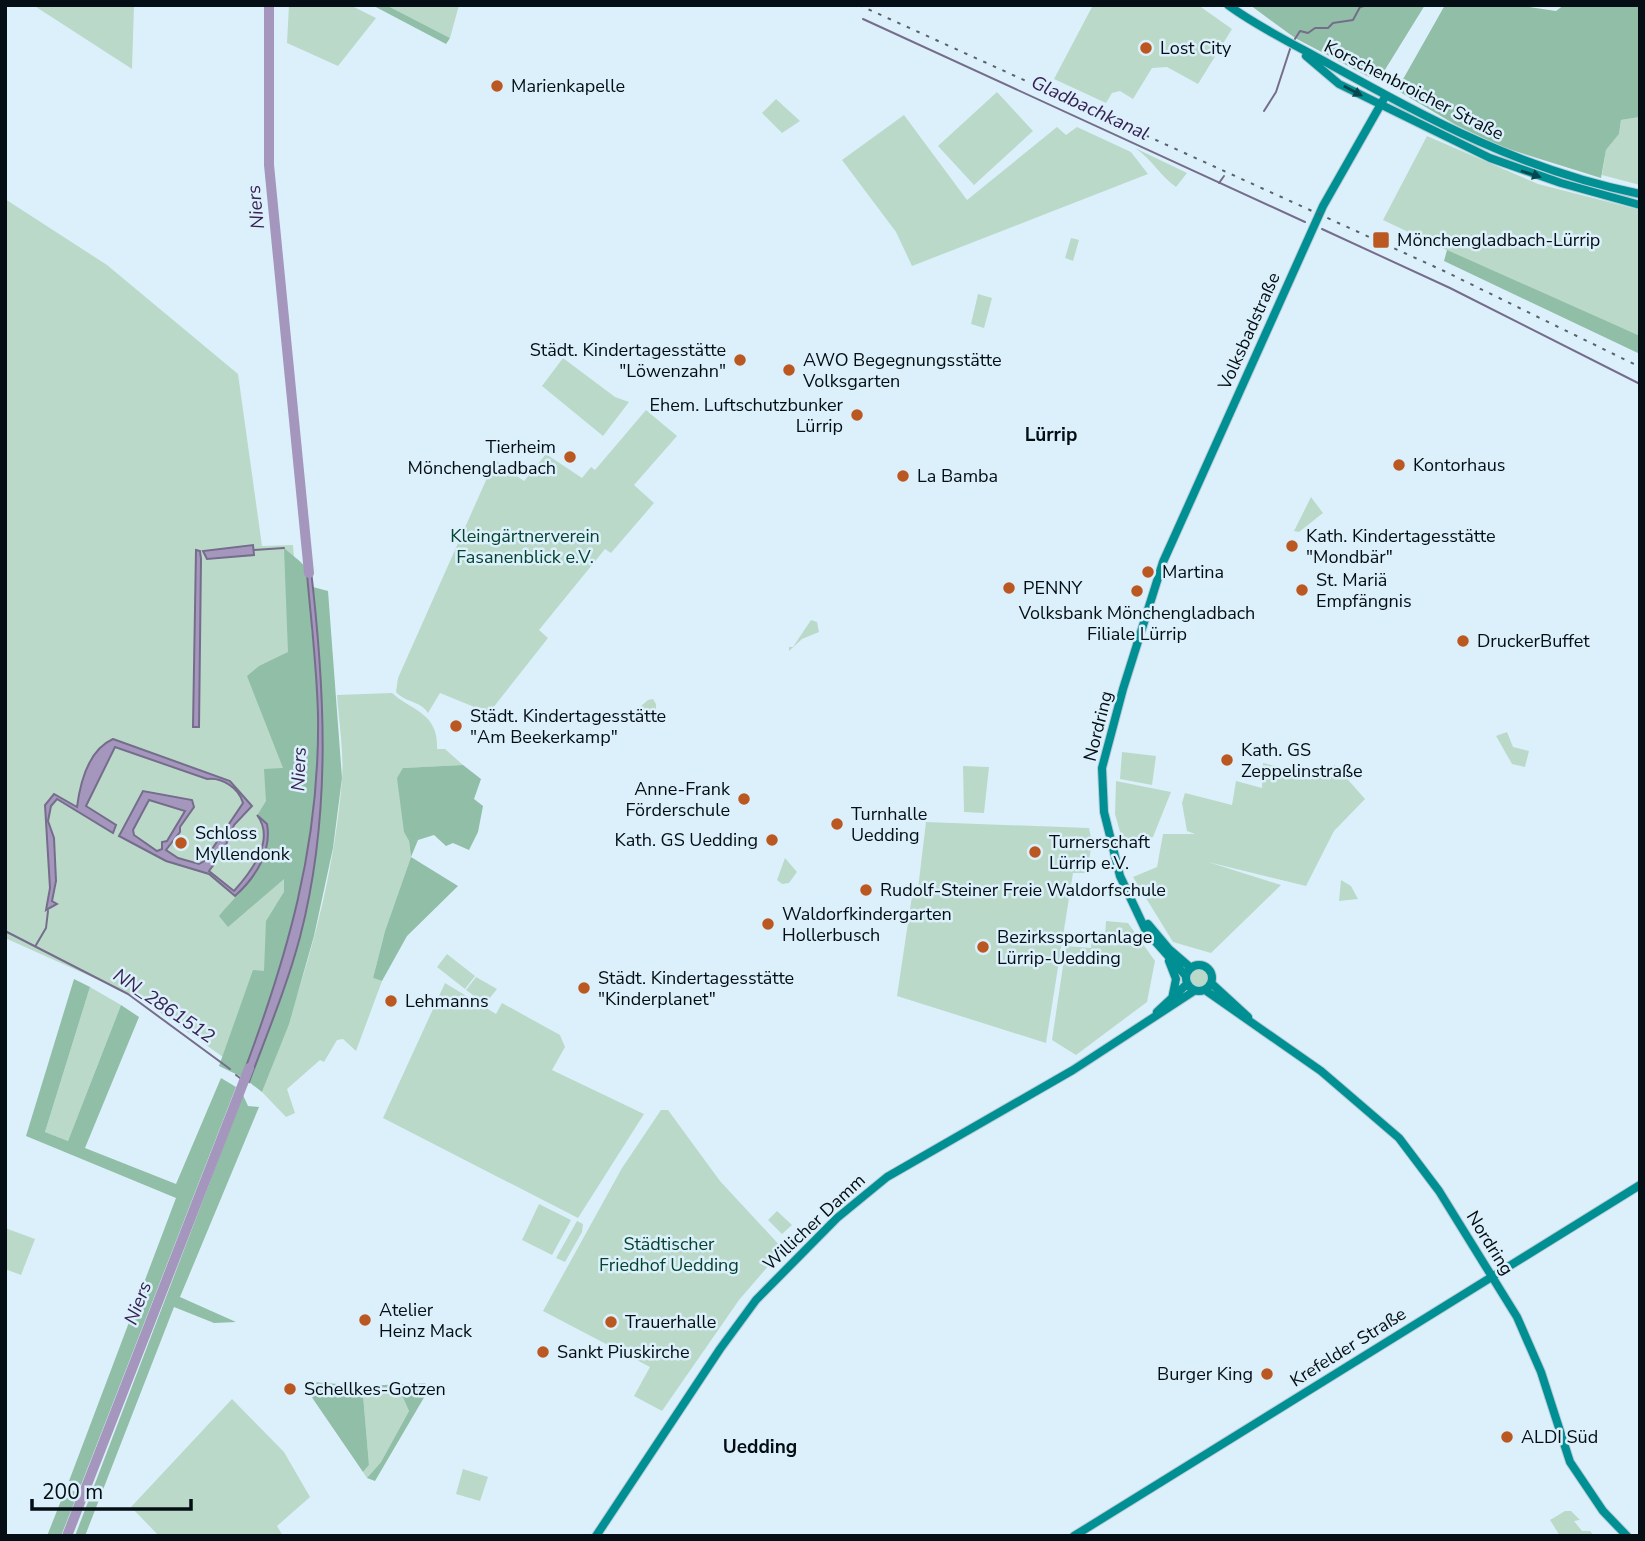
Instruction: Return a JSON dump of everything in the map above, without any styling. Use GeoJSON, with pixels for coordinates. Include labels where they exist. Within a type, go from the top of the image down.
{"type":"FeatureCollection","features":[{"type":"Feature","properties":{"kind":"main road","name":"Korschenbroicher Straße"},"geometry":{"type":"LineString","coordinates":[[1228,5],[1286,42],[1385,97],[1512,157],[1640,194]]}},
{"type":"Feature","properties":{"kind":"main road","name":"Korschenbroicher Straße"},"geometry":{"type":"LineString","coordinates":[[1296,47],[1339,84],[1519,170],[1640,205]]}},
{"type":"Feature","properties":{"kind":"main road","name":"Volksbadstraße"},"geometry":{"type":"LineString","coordinates":[[1156,586],[1163,562],[1216,440],[1323,206],[1385,97]]}},
{"type":"Feature","properties":{"kind":"main road","name":"Nordring"},"geometry":{"type":"LineString","coordinates":[[1156,586],[1123,689],[1102,768],[1104,812],[1119,876],[1159,948],[1189,984]]}},
{"type":"Feature","properties":{"kind":"main road","name":"Nordring"},"geometry":{"type":"LineString","coordinates":[[1138,914],[1169,949],[1191,968]]}},
{"type":"Feature","properties":{"kind":"main road"},"geometry":{"type":"LineString","coordinates":[[1159,948],[1176,975],[1171,1000]]}},
{"type":"Feature","properties":{"kind":"main road"},"geometry":{"type":"LineString","coordinates":[[1199,965],[1207,968],[1212,975],[1208,986],[1189,984],[1191,968],[1199,965]]}},
{"type":"Feature","properties":{"kind":"main road","name":"Willicher Damm"},"geometry":{"type":"LineString","coordinates":[[1142,1026],[1189,984]]}},
{"type":"Feature","properties":{"kind":"main road","name":"Willicher Damm"},"geometry":{"type":"LineString","coordinates":[[596,1536],[749,1310],[788,1264],[837,1218],[887,1177],[1007,1109],[1142,1026],[1189,984]]}},
{"type":"Feature","properties":{"kind":"main road","name":"Nordring"},"geometry":{"type":"LineString","coordinates":[[1208,986],[1252,1022],[1353,1095],[1399,1138],[1438,1191],[1528,1340],[1570,1462],[1603,1511],[1627,1536]]}},
{"type":"Feature","properties":{"kind":"main road","name":"Krefelder Straße"},"geometry":{"type":"LineString","coordinates":[[1074,1536],[1640,1185]]}},
{"type":"Feature","properties":{"kind":"green space"},"geometry":{"type":"Polygon","coordinates":[[[33,5],[134,5],[132,69],[33,5]]]}},
{"type":"Feature","properties":{"kind":"green space"},"geometry":{"type":"Polygon","coordinates":[[[289,5],[350,5],[376,18],[338,66],[287,43],[289,5]]]}},
{"type":"Feature","properties":{"kind":"green space"},"geometry":{"type":"Polygon","coordinates":[[[372,5],[386,5],[450,38],[446,44],[372,5]]]}},
{"type":"Feature","properties":{"kind":"green space"},"geometry":{"type":"Polygon","coordinates":[[[386,5],[459,5],[450,38],[386,5]]]}},
{"type":"Feature","properties":{"kind":"green space","name":"Lost City"},"geometry":{"type":"Polygon","coordinates":[[[1093,5],[1198,5],[1232,29],[1198,84],[1167,67],[1152,68],[1133,99],[1120,91],[1112,93],[1106,103],[1054,79],[1093,5]]]}},
{"type":"Feature","properties":{"kind":"green space"},"geometry":{"type":"Polygon","coordinates":[[[1250,5],[1425,5],[1383,73],[1369,77],[1295,38],[1250,5]]]}},
{"type":"Feature","properties":{"kind":"green space"},"geometry":{"type":"Polygon","coordinates":[[[1445,5],[1516,5],[1556,11],[1564,5],[1640,5],[1640,117],[1621,120],[1619,134],[1606,150],[1601,178],[1502,147],[1456,125],[1400,92],[1402,81],[1445,5]]]}},
{"type":"Feature","properties":{"kind":"green space"},"geometry":{"type":"Polygon","coordinates":[[[997,92],[1033,131],[974,185],[938,146],[997,92]]]}},
{"type":"Feature","properties":{"kind":"green space"},"geometry":{"type":"Polygon","coordinates":[[[776,99],[800,121],[782,133],[762,113],[776,99]]]}},
{"type":"Feature","properties":{"kind":"green space"},"geometry":{"type":"Polygon","coordinates":[[[904,115],[967,200],[1057,127],[1066,135],[1077,127],[1131,152],[1148,174],[912,266],[896,232],[842,160],[904,115]]]}},
{"type":"Feature","properties":{"kind":"green space"},"geometry":{"type":"Polygon","coordinates":[[[1640,117],[1640,185],[1602,175],[1606,150],[1619,134],[1621,120],[1640,117]]]}},
{"type":"Feature","properties":{"kind":"green space"},"geometry":{"type":"Polygon","coordinates":[[[1427,136],[1538,184],[1640,210],[1640,336],[1531,290],[1383,220],[1427,136]]]}},
{"type":"Feature","properties":{"kind":"green space"},"geometry":{"type":"Polygon","coordinates":[[[1135,148],[1187,173],[1176,187],[1135,148]]]}},
{"type":"Feature","properties":{"kind":"green space"},"geometry":{"type":"Polygon","coordinates":[[[5,199],[107,265],[238,374],[262,546],[293,545],[303,676],[300,805],[275,943],[230,1062],[141,999],[5,938],[5,199]]]}},
{"type":"Feature","properties":{"kind":"green space"},"geometry":{"type":"Polygon","coordinates":[[[1071,238],[1079,240],[1073,261],[1065,258],[1071,238]]]}},
{"type":"Feature","properties":{"kind":"green space"},"geometry":{"type":"Polygon","coordinates":[[[1447,250],[1640,336],[1640,354],[1444,261],[1447,250]]]}},
{"type":"Feature","properties":{"kind":"green space"},"geometry":{"type":"Polygon","coordinates":[[[978,294],[992,298],[984,328],[971,324],[978,294]]]}},
{"type":"Feature","properties":{"kind":"green space"},"geometry":{"type":"Polygon","coordinates":[[[563,358],[615,397],[629,402],[603,436],[542,386],[563,358]]]}},
{"type":"Feature","properties":{"kind":"green space","name":"Kleingärtnerverein Fasanenblick e.V."},"geometry":{"type":"Polygon","coordinates":[[[646,410],[677,436],[634,485],[654,503],[611,553],[605,549],[539,630],[548,638],[489,713],[440,693],[428,713],[421,706],[399,695],[396,692],[398,678],[495,460],[524,481],[546,454],[582,478],[591,467],[595,470],[646,410]]]}},
{"type":"Feature","properties":{"kind":"green space"},"geometry":{"type":"Polygon","coordinates":[[[1311,497],[1323,513],[1299,532],[1294,531],[1311,497]]]}},
{"type":"Feature","properties":{"kind":"green space"},"geometry":{"type":"Polygon","coordinates":[[[284,548],[305,567],[310,584],[317,693],[318,750],[314,806],[306,860],[280,968],[242,1077],[219,1066],[253,970],[264,971],[266,921],[284,892],[284,879],[228,927],[219,916],[249,881],[265,855],[268,841],[266,828],[258,814],[266,801],[264,769],[283,768],[247,676],[259,666],[288,652],[284,548]]]}},
{"type":"Feature","properties":{"kind":"green space"},"geometry":{"type":"Polygon","coordinates":[[[313,587],[328,591],[342,778],[333,848],[314,936],[289,1024],[262,1092],[249,1082],[290,973],[310,893],[317,850],[323,718],[313,587]]]}},
{"type":"Feature","properties":{"kind":"green space"},"geometry":{"type":"Polygon","coordinates":[[[811,620],[817,622],[819,632],[802,639],[789,651],[789,647],[793,647],[811,620]]]}},
{"type":"Feature","properties":{"kind":"green space"},"geometry":{"type":"Polygon","coordinates":[[[392,693],[429,720],[434,728],[437,749],[445,749],[463,765],[403,768],[404,831],[409,841],[411,857],[385,931],[373,978],[382,981],[356,1051],[343,1039],[337,1040],[324,1062],[320,1060],[287,1089],[295,1113],[286,1117],[262,1092],[303,978],[331,860],[342,780],[337,695],[392,693]]]}},
{"type":"Feature","properties":{"kind":"green space"},"geometry":{"type":"Polygon","coordinates":[[[653,699],[656,704],[656,719],[641,706],[653,699]]]}},
{"type":"Feature","properties":{"kind":"green space"},"geometry":{"type":"Polygon","coordinates":[[[1507,732],[1513,747],[1529,751],[1525,767],[1512,764],[1496,736],[1507,732]]]}},
{"type":"Feature","properties":{"kind":"green space"},"geometry":{"type":"Polygon","coordinates":[[[1122,752],[1156,756],[1152,785],[1120,779],[1122,752]]]}},
{"type":"Feature","properties":{"kind":"green space"},"geometry":{"type":"Polygon","coordinates":[[[1263,763],[1322,777],[1335,765],[1365,799],[1334,831],[1306,886],[1208,862],[1281,885],[1211,953],[1173,942],[1133,877],[1157,867],[1163,834],[1195,834],[1187,831],[1182,803],[1185,793],[1232,805],[1236,781],[1262,788],[1263,763]]]}},
{"type":"Feature","properties":{"kind":"green space"},"geometry":{"type":"Polygon","coordinates":[[[463,765],[481,779],[474,799],[483,806],[478,832],[469,850],[453,843],[446,846],[434,835],[418,840],[411,857],[409,841],[404,832],[397,778],[403,768],[463,765]]]}},
{"type":"Feature","properties":{"kind":"green space"},"geometry":{"type":"Polygon","coordinates":[[[963,766],[989,767],[984,813],[964,812],[963,766]]]}},
{"type":"Feature","properties":{"kind":"green space"},"geometry":{"type":"Polygon","coordinates":[[[1116,781],[1171,792],[1153,837],[1124,846],[1115,814],[1116,781]]]}},
{"type":"Feature","properties":{"kind":"green space","name":"Bezirkssportanlage Lürrip-Uedding"},"geometry":{"type":"Polygon","coordinates":[[[926,822],[1089,828],[1092,842],[1087,873],[1073,873],[1046,1043],[897,996],[912,896],[917,897],[926,822]]]}},
{"type":"Feature","properties":{"kind":"green space"},"geometry":{"type":"Polygon","coordinates":[[[411,857],[458,886],[407,936],[382,981],[373,978],[385,931],[411,857]]]}},
{"type":"Feature","properties":{"kind":"green space"},"geometry":{"type":"Polygon","coordinates":[[[785,858],[797,872],[789,883],[782,884],[777,880],[785,858]]]}},
{"type":"Feature","properties":{"kind":"green space"},"geometry":{"type":"Polygon","coordinates":[[[1341,880],[1351,886],[1358,899],[1339,901],[1341,880]]]}},
{"type":"Feature","properties":{"kind":"green space"},"geometry":{"type":"Polygon","coordinates":[[[1106,921],[1128,923],[1155,961],[1147,1002],[1076,1055],[1052,1040],[1066,946],[1091,948],[1092,936],[1105,937],[1106,921]]]}},
{"type":"Feature","properties":{"kind":"green space"},"geometry":{"type":"Polygon","coordinates":[[[447,954],[475,976],[465,989],[437,967],[447,954]]]}},
{"type":"Feature","properties":{"kind":"green space"},"geometry":{"type":"Polygon","coordinates":[[[1199,969],[1205,972],[1208,978],[1205,984],[1199,987],[1193,984],[1190,978],[1193,972],[1199,969]]]}},
{"type":"Feature","properties":{"kind":"green space"},"geometry":{"type":"Polygon","coordinates":[[[476,977],[497,989],[485,1004],[466,990],[476,977]]]}},
{"type":"Feature","properties":{"kind":"green space"},"geometry":{"type":"Polygon","coordinates":[[[74,979],[90,987],[45,1132],[68,1141],[121,1005],[139,1017],[85,1148],[176,1184],[221,1078],[236,1087],[81,1485],[69,1481],[176,1198],[26,1136],[74,979]]]}},
{"type":"Feature","properties":{"kind":"green space","name":"Städtischer Friedhof Uedding"},"geometry":{"type":"Polygon","coordinates":[[[445,983],[496,1014],[502,1003],[560,1035],[565,1047],[552,1070],[644,1114],[578,1218],[383,1118],[445,983]]]}},
{"type":"Feature","properties":{"kind":"green space"},"geometry":{"type":"Polygon","coordinates":[[[90,987],[121,1005],[68,1141],[45,1132],[90,987]]]}},
{"type":"Feature","properties":{"kind":"green space"},"geometry":{"type":"Polygon","coordinates":[[[243,1095],[248,1106],[259,1107],[180,1297],[236,1322],[214,1323],[174,1307],[85,1536],[75,1536],[243,1095]]]}},
{"type":"Feature","properties":{"kind":"green space","name":"Städtischer Friedhof Uedding"},"geometry":{"type":"Polygon","coordinates":[[[661,1110],[668,1110],[720,1181],[783,1249],[739,1300],[662,1411],[634,1396],[650,1367],[543,1311],[622,1168],[661,1110]]]}},
{"type":"Feature","properties":{"kind":"green space"},"geometry":{"type":"Polygon","coordinates":[[[539,1204],[571,1220],[552,1255],[522,1240],[539,1204]]]}},
{"type":"Feature","properties":{"kind":"green space"},"geometry":{"type":"Polygon","coordinates":[[[777,1211],[792,1225],[782,1234],[768,1220],[777,1211]]]}},
{"type":"Feature","properties":{"kind":"green space"},"geometry":{"type":"Polygon","coordinates":[[[577,1221],[583,1224],[582,1232],[565,1262],[556,1258],[577,1221]]]}},
{"type":"Feature","properties":{"kind":"green space"},"geometry":{"type":"Polygon","coordinates":[[[5,1228],[35,1239],[21,1275],[5,1269],[5,1228]]]}},
{"type":"Feature","properties":{"kind":"green space"},"geometry":{"type":"Polygon","coordinates":[[[312,1382],[364,1386],[425,1383],[429,1389],[375,1481],[367,1478],[381,1462],[409,1411],[400,1391],[377,1390],[363,1395],[369,1465],[363,1472],[313,1399],[308,1388],[312,1382]]]}},
{"type":"Feature","properties":{"kind":"green space"},"geometry":{"type":"Polygon","coordinates":[[[377,1390],[400,1391],[409,1411],[381,1462],[367,1478],[363,1472],[369,1465],[363,1395],[377,1390]]]}},
{"type":"Feature","properties":{"kind":"green space"},"geometry":{"type":"Polygon","coordinates":[[[232,1399],[284,1452],[310,1497],[277,1526],[283,1536],[159,1536],[131,1507],[232,1399]]]}},
{"type":"Feature","properties":{"kind":"green space"},"geometry":{"type":"Polygon","coordinates":[[[463,1469],[488,1477],[480,1501],[456,1494],[463,1469]]]}},
{"type":"Feature","properties":{"kind":"green space"},"geometry":{"type":"Polygon","coordinates":[[[66,1488],[78,1493],[61,1536],[47,1536],[66,1488]]]}},
{"type":"Feature","properties":{"kind":"green space"},"geometry":{"type":"Polygon","coordinates":[[[1565,1511],[1571,1511],[1580,1520],[1574,1521],[1582,1531],[1590,1531],[1594,1536],[1560,1536],[1550,1520],[1565,1511]]]}},
{"type":"Feature","properties":{"kind":"shaded area"},"geometry":{"type":"Polygon","coordinates":[[[253,545],[254,555],[207,559],[203,551],[253,545]]]}},
{"type":"Feature","properties":{"kind":"shaded area"},"geometry":{"type":"Polygon","coordinates":[[[196,550],[200,551],[201,559],[199,727],[193,727],[196,550]]]}},
{"type":"Feature","properties":{"kind":"shaded area"},"geometry":{"type":"Polygon","coordinates":[[[306,562],[310,562],[322,703],[323,750],[317,844],[310,891],[295,955],[249,1082],[242,1077],[273,989],[298,900],[313,810],[318,716],[306,562]]]}},
{"type":"Feature","properties":{"kind":"shaded area"},"geometry":{"type":"Polygon","coordinates":[[[113,739],[230,781],[252,806],[234,825],[223,852],[209,871],[234,891],[254,865],[263,845],[262,825],[257,815],[267,824],[267,845],[260,864],[235,896],[209,874],[166,861],[119,836],[143,791],[192,800],[194,807],[166,850],[178,858],[199,864],[204,861],[243,803],[234,788],[224,782],[207,779],[115,747],[86,806],[116,825],[113,833],[57,799],[51,806],[48,821],[54,838],[56,881],[52,901],[57,904],[46,910],[50,888],[45,805],[54,794],[77,807],[87,768],[104,744],[113,739]],[[149,800],[133,830],[134,835],[157,851],[162,849],[162,842],[167,841],[185,811],[149,800]]]}},
{"type":"Feature","properties":{"kind":"waterway","name":"Niers"},"geometry":{"type":"LineString","coordinates":[[269,5],[269,165],[309,573]]}},
{"type":"Feature","properties":{"kind":"waterway"},"geometry":{"type":"LineString","coordinates":[[1293,42],[1300,31],[1308,33],[1315,28],[1328,28],[1333,23],[1353,20],[1360,7],[1368,5]]}},
{"type":"Feature","properties":{"kind":"waterway","name":"Gladbachkanal"},"geometry":{"type":"LineString","coordinates":[[863,19],[1305,222]]}},
{"type":"Feature","properties":{"kind":"waterway"},"geometry":{"type":"LineString","coordinates":[[1264,111],[1276,92],[1291,46]]}},
{"type":"Feature","properties":{"kind":"waterway","name":"Gladbachkanal"},"geometry":{"type":"LineString","coordinates":[[1219,183],[1224,176]]}},
{"type":"Feature","properties":{"kind":"waterway","name":"Gladbachkanal"},"geometry":{"type":"LineString","coordinates":[[1322,229],[1450,288],[1640,384]]}},
{"type":"Feature","properties":{"kind":"waterway"},"geometry":{"type":"LineString","coordinates":[[254,550],[284,548]]}},
{"type":"Feature","properties":{"kind":"waterway"},"geometry":{"type":"LineString","coordinates":[[36,945],[46,928],[48,911]]}},
{"type":"Feature","properties":{"kind":"waterway","name":"NN_2861512"},"geometry":{"type":"LineString","coordinates":[[5,931],[128,994],[230,1069]]}},
{"type":"Feature","properties":{"kind":"waterway","name":"Niers"},"geometry":{"type":"LineString","coordinates":[[67,1536],[249,1068]]}},
{"type":"Feature","properties":{"kind":"waterway","name":"NN_2861512"},"geometry":{"type":"LineString","coordinates":[[236,1075],[244,1081]]}},
{"type":"Feature","properties":{"kind":"railway"},"geometry":{"type":"LineString","coordinates":[[859,5],[1444,271],[1640,367]]}},
{"type":"Feature","properties":{"kind":"place","name":"Lost City"},"geometry":{"type":"Point","coordinates":[1146,48]}},
{"type":"Feature","properties":{"kind":"place","name":"Marienkapelle"},"geometry":{"type":"Point","coordinates":[497,86]}},
{"type":"Feature","properties":{"kind":"place","name":"Mönchengladbach-Lürrip"},"geometry":{"type":"Point","coordinates":[1381,240]}},
{"type":"Feature","properties":{"kind":"place","name":"Städt. Kindertagesstätte \"Löwenzahn\""},"geometry":{"type":"Point","coordinates":[740,360]}},
{"type":"Feature","properties":{"kind":"place","name":"AWO Begegnungsstätte Volksgarten"},"geometry":{"type":"Point","coordinates":[789,370]}},
{"type":"Feature","properties":{"kind":"place","name":"Ehem. Luftschutzbunker Lürrip"},"geometry":{"type":"Point","coordinates":[857,415]}},
{"type":"Feature","properties":{"kind":"place","name":"Tierheim Mönchengladbach"},"geometry":{"type":"Point","coordinates":[570,457]}},
{"type":"Feature","properties":{"kind":"place","name":"Kontorhaus"},"geometry":{"type":"Point","coordinates":[1399,465]}},
{"type":"Feature","properties":{"kind":"place","name":"La Bamba"},"geometry":{"type":"Point","coordinates":[903,476]}},
{"type":"Feature","properties":{"kind":"place","name":"Kath. Kindertagesstätte \"Mondbär\""},"geometry":{"type":"Point","coordinates":[1292,546]}},
{"type":"Feature","properties":{"kind":"place","name":"Martina"},"geometry":{"type":"Point","coordinates":[1148,572]}},
{"type":"Feature","properties":{"kind":"place","name":"PENNY"},"geometry":{"type":"Point","coordinates":[1009,588]}},
{"type":"Feature","properties":{"kind":"place","name":"St. Mariä Empfängnis"},"geometry":{"type":"Point","coordinates":[1302,590]}},
{"type":"Feature","properties":{"kind":"place","name":"Volksbank Mönchengladbach Filiale Lürrip"},"geometry":{"type":"Point","coordinates":[1137,591]}},
{"type":"Feature","properties":{"kind":"place","name":"DruckerBuffet"},"geometry":{"type":"Point","coordinates":[1463,641]}},
{"type":"Feature","properties":{"kind":"place","name":"Städt. Kindertagesstätte \"Am Beekerkamp\""},"geometry":{"type":"Point","coordinates":[456,726]}},
{"type":"Feature","properties":{"kind":"place","name":"Kath. GS Zeppelinstraße"},"geometry":{"type":"Point","coordinates":[1227,760]}},
{"type":"Feature","properties":{"kind":"place","name":"Anne-Frank Förderschule"},"geometry":{"type":"Point","coordinates":[744,799]}},
{"type":"Feature","properties":{"kind":"place","name":"Turnhalle Uedding"},"geometry":{"type":"Point","coordinates":[837,824]}},
{"type":"Feature","properties":{"kind":"place","name":"Kath. GS Uedding"},"geometry":{"type":"Point","coordinates":[772,840]}},
{"type":"Feature","properties":{"kind":"place","name":"Schloss Myllendonk"},"geometry":{"type":"Point","coordinates":[181,843]}},
{"type":"Feature","properties":{"kind":"place","name":"Turnerschaft Lürrip e.V."},"geometry":{"type":"Point","coordinates":[1035,852]}},
{"type":"Feature","properties":{"kind":"place","name":"Rudolf-Steiner Freie Waldorfschule"},"geometry":{"type":"Point","coordinates":[866,890]}},
{"type":"Feature","properties":{"kind":"place","name":"Waldorfkindergarten Hollerbusch"},"geometry":{"type":"Point","coordinates":[768,924]}},
{"type":"Feature","properties":{"kind":"place","name":"Bezirkssportanlage Lürrip-Uedding"},"geometry":{"type":"Point","coordinates":[983,947]}},
{"type":"Feature","properties":{"kind":"place","name":"Städt. Kindertagesstätte \"Kinderplanet\""},"geometry":{"type":"Point","coordinates":[584,988]}},
{"type":"Feature","properties":{"kind":"place","name":"Lehmanns"},"geometry":{"type":"Point","coordinates":[391,1001]}},
{"type":"Feature","properties":{"kind":"place","name":"Atelier Heinz Mack"},"geometry":{"type":"Point","coordinates":[365,1320]}},
{"type":"Feature","properties":{"kind":"place","name":"Trauerhalle"},"geometry":{"type":"Point","coordinates":[611,1322]}},
{"type":"Feature","properties":{"kind":"place","name":"Sankt Piuskirche"},"geometry":{"type":"Point","coordinates":[543,1352]}},
{"type":"Feature","properties":{"kind":"place","name":"Burger King"},"geometry":{"type":"Point","coordinates":[1267,1374]}},
{"type":"Feature","properties":{"kind":"place","name":"Schellkes-Gotzen"},"geometry":{"type":"Point","coordinates":[290,1389]}},
{"type":"Feature","properties":{"kind":"place","name":"ALDI Süd"},"geometry":{"type":"Point","coordinates":[1507,1437]}},
{"type":"Feature","properties":{"kind":"district","name":"Lürrip"},"geometry":{"type":"Point","coordinates":[1051,435]}},
{"type":"Feature","properties":{"kind":"district","name":"Uedding"},"geometry":{"type":"Point","coordinates":[760,1447]}}]}
